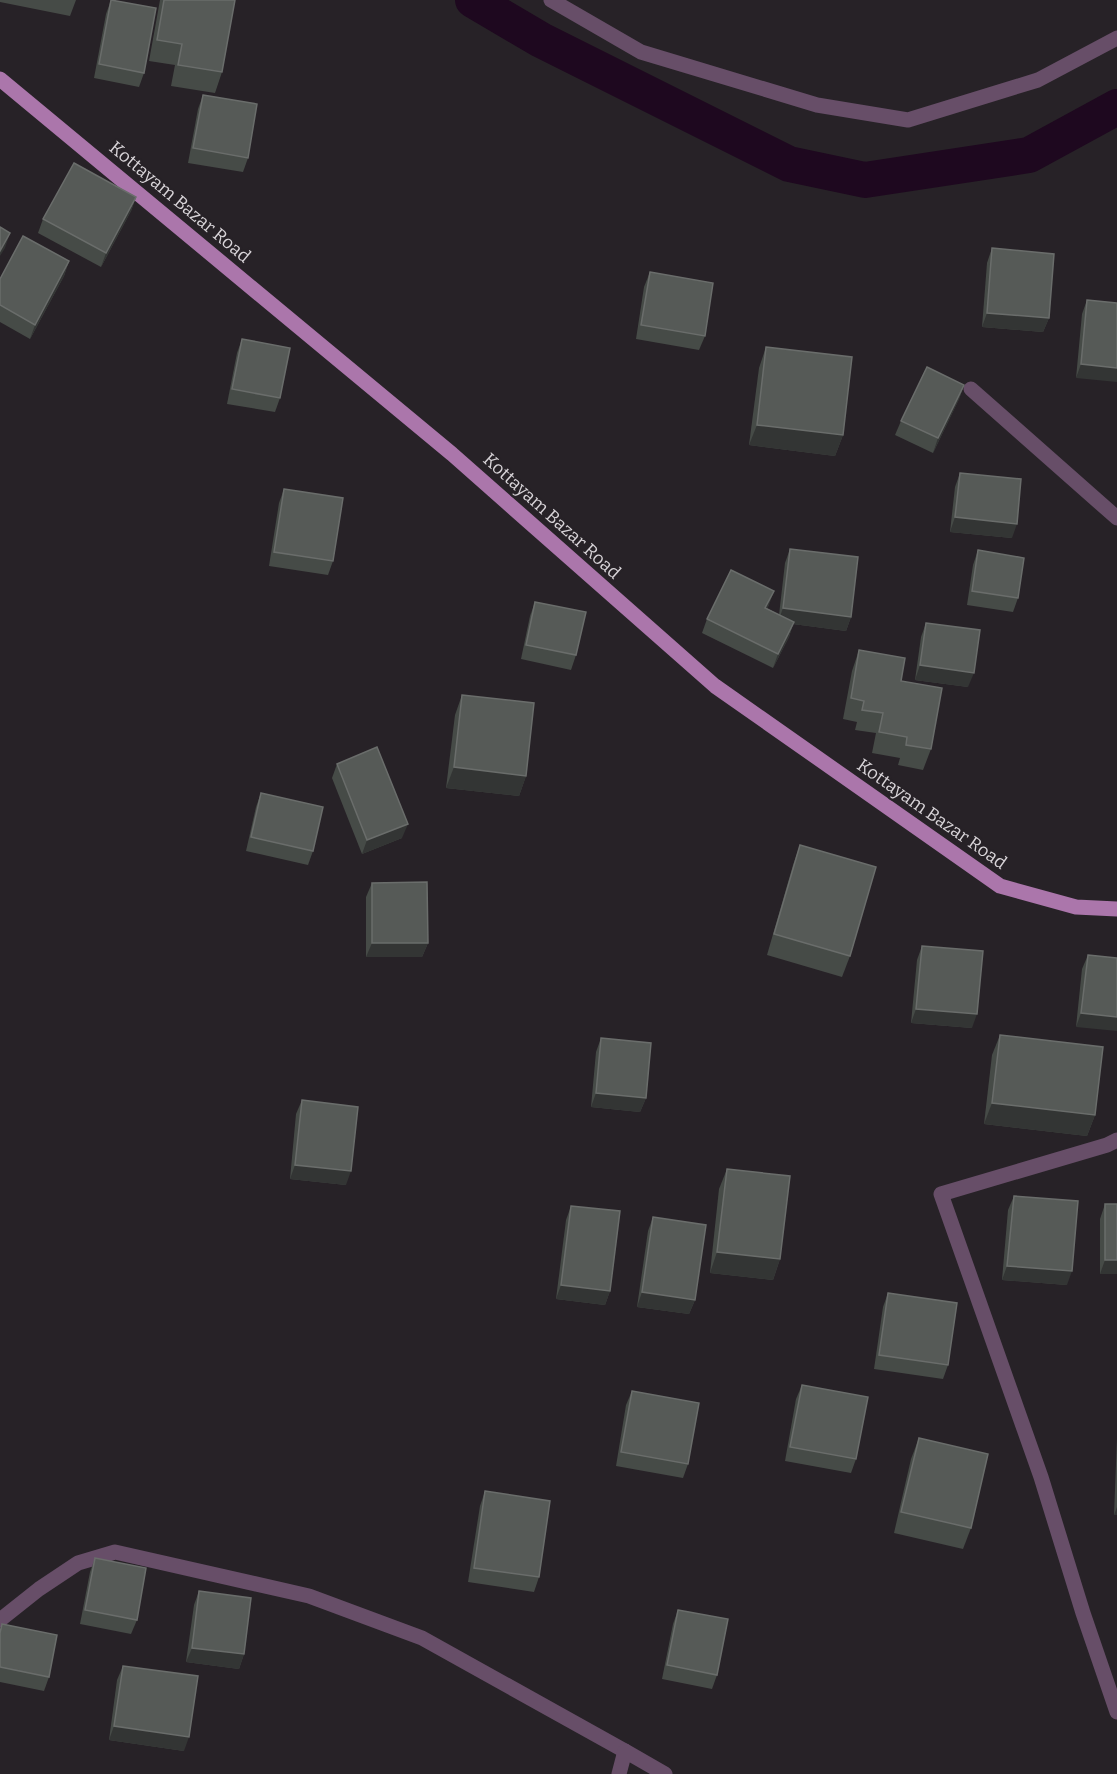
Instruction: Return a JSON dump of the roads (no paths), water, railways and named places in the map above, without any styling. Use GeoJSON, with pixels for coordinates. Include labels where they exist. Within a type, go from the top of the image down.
{"type":"FeatureCollection","features":[{"type":"Feature","properties":{"kind":"main road","name":"Kottayam Bazar Road"},"geometry":{"type":"LineString","coordinates":[[0,79],[452,454],[715,686],[1000,886],[1076,907],[1117,909]]}},
{"type":"Feature","properties":{"kind":"street"},"geometry":{"type":"LineString","coordinates":[[551,0],[641,52],[817,105],[908,120],[1038,80],[1117,38]]}},
{"type":"Feature","properties":{"kind":"street"},"geometry":{"type":"LineString","coordinates":[[971,389],[1117,518]]}},
{"type":"Feature","properties":{"kind":"street"},"geometry":{"type":"LineString","coordinates":[[1117,1140],[1107,1145],[941,1194],[1041,1477],[1083,1613],[1117,1712]]}},
{"type":"Feature","properties":{"kind":"street"},"geometry":{"type":"LineString","coordinates":[[0,1620],[39,1588],[78,1563],[115,1552],[309,1596],[422,1638],[665,1774]]}},
{"type":"Feature","properties":{"kind":"street"},"geometry":{"type":"LineString","coordinates":[[619,1774],[625,1751]]}},
{"type":"Feature","properties":{"kind":"waterway"},"geometry":{"type":"LineString","coordinates":[[473,0],[541,40],[789,164],[865,180],[1029,155],[1117,107]]}}]}
